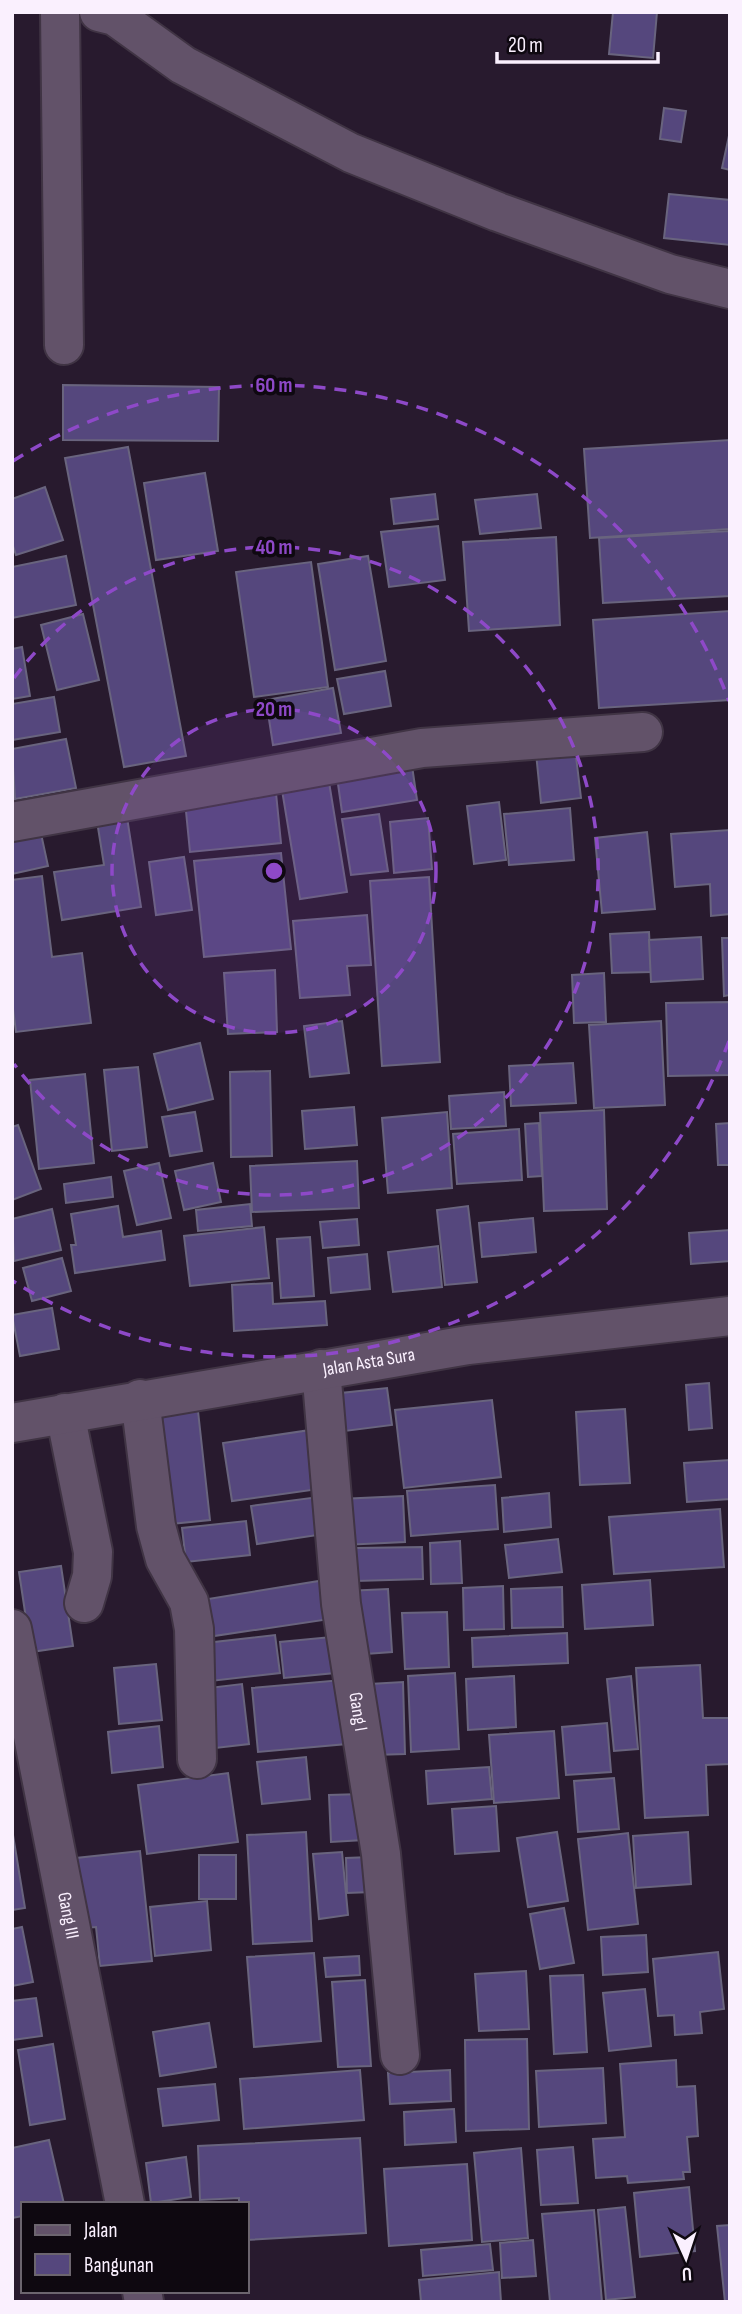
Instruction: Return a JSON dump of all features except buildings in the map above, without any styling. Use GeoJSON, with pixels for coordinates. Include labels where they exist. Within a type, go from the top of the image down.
{"type":"FeatureCollection","features":[{"type":"Feature","properties":{"kind":"street"},"geometry":{"type":"LineString","coordinates":[[60,12],[64,345]]}},
{"type":"Feature","properties":{"kind":"street"},"geometry":{"type":"LineString","coordinates":[[99,12],[115,16],[183,65],[351,153],[522,221],[670,274],[730,289]]}},
{"type":"Feature","properties":{"kind":"street"},"geometry":{"type":"LineString","coordinates":[[12,822],[422,748],[643,732]]}},
{"type":"Feature","properties":{"kind":"street","name":"Jalan Asta Sura"},"geometry":{"type":"LineString","coordinates":[[12,1423],[468,1345],[730,1316]]}},
{"type":"Feature","properties":{"kind":"street","name":"Gang I"},"geometry":{"type":"LineString","coordinates":[[321,1369],[341,1604],[381,1854],[400,2055]]}},
{"type":"Feature","properties":{"kind":"street"},"geometry":{"type":"LineString","coordinates":[[140,1399],[156,1526],[165,1559],[189,1602],[194,1629],[197,1759]]}},
{"type":"Feature","properties":{"kind":"street"},"geometry":{"type":"LineString","coordinates":[[65,1413],[93,1552],[92,1576],[84,1603]]}},
{"type":"Feature","properties":{"kind":"street","name":"Gang III"},"geometry":{"type":"LineString","coordinates":[[12,1629],[125,2202]]}}]}
